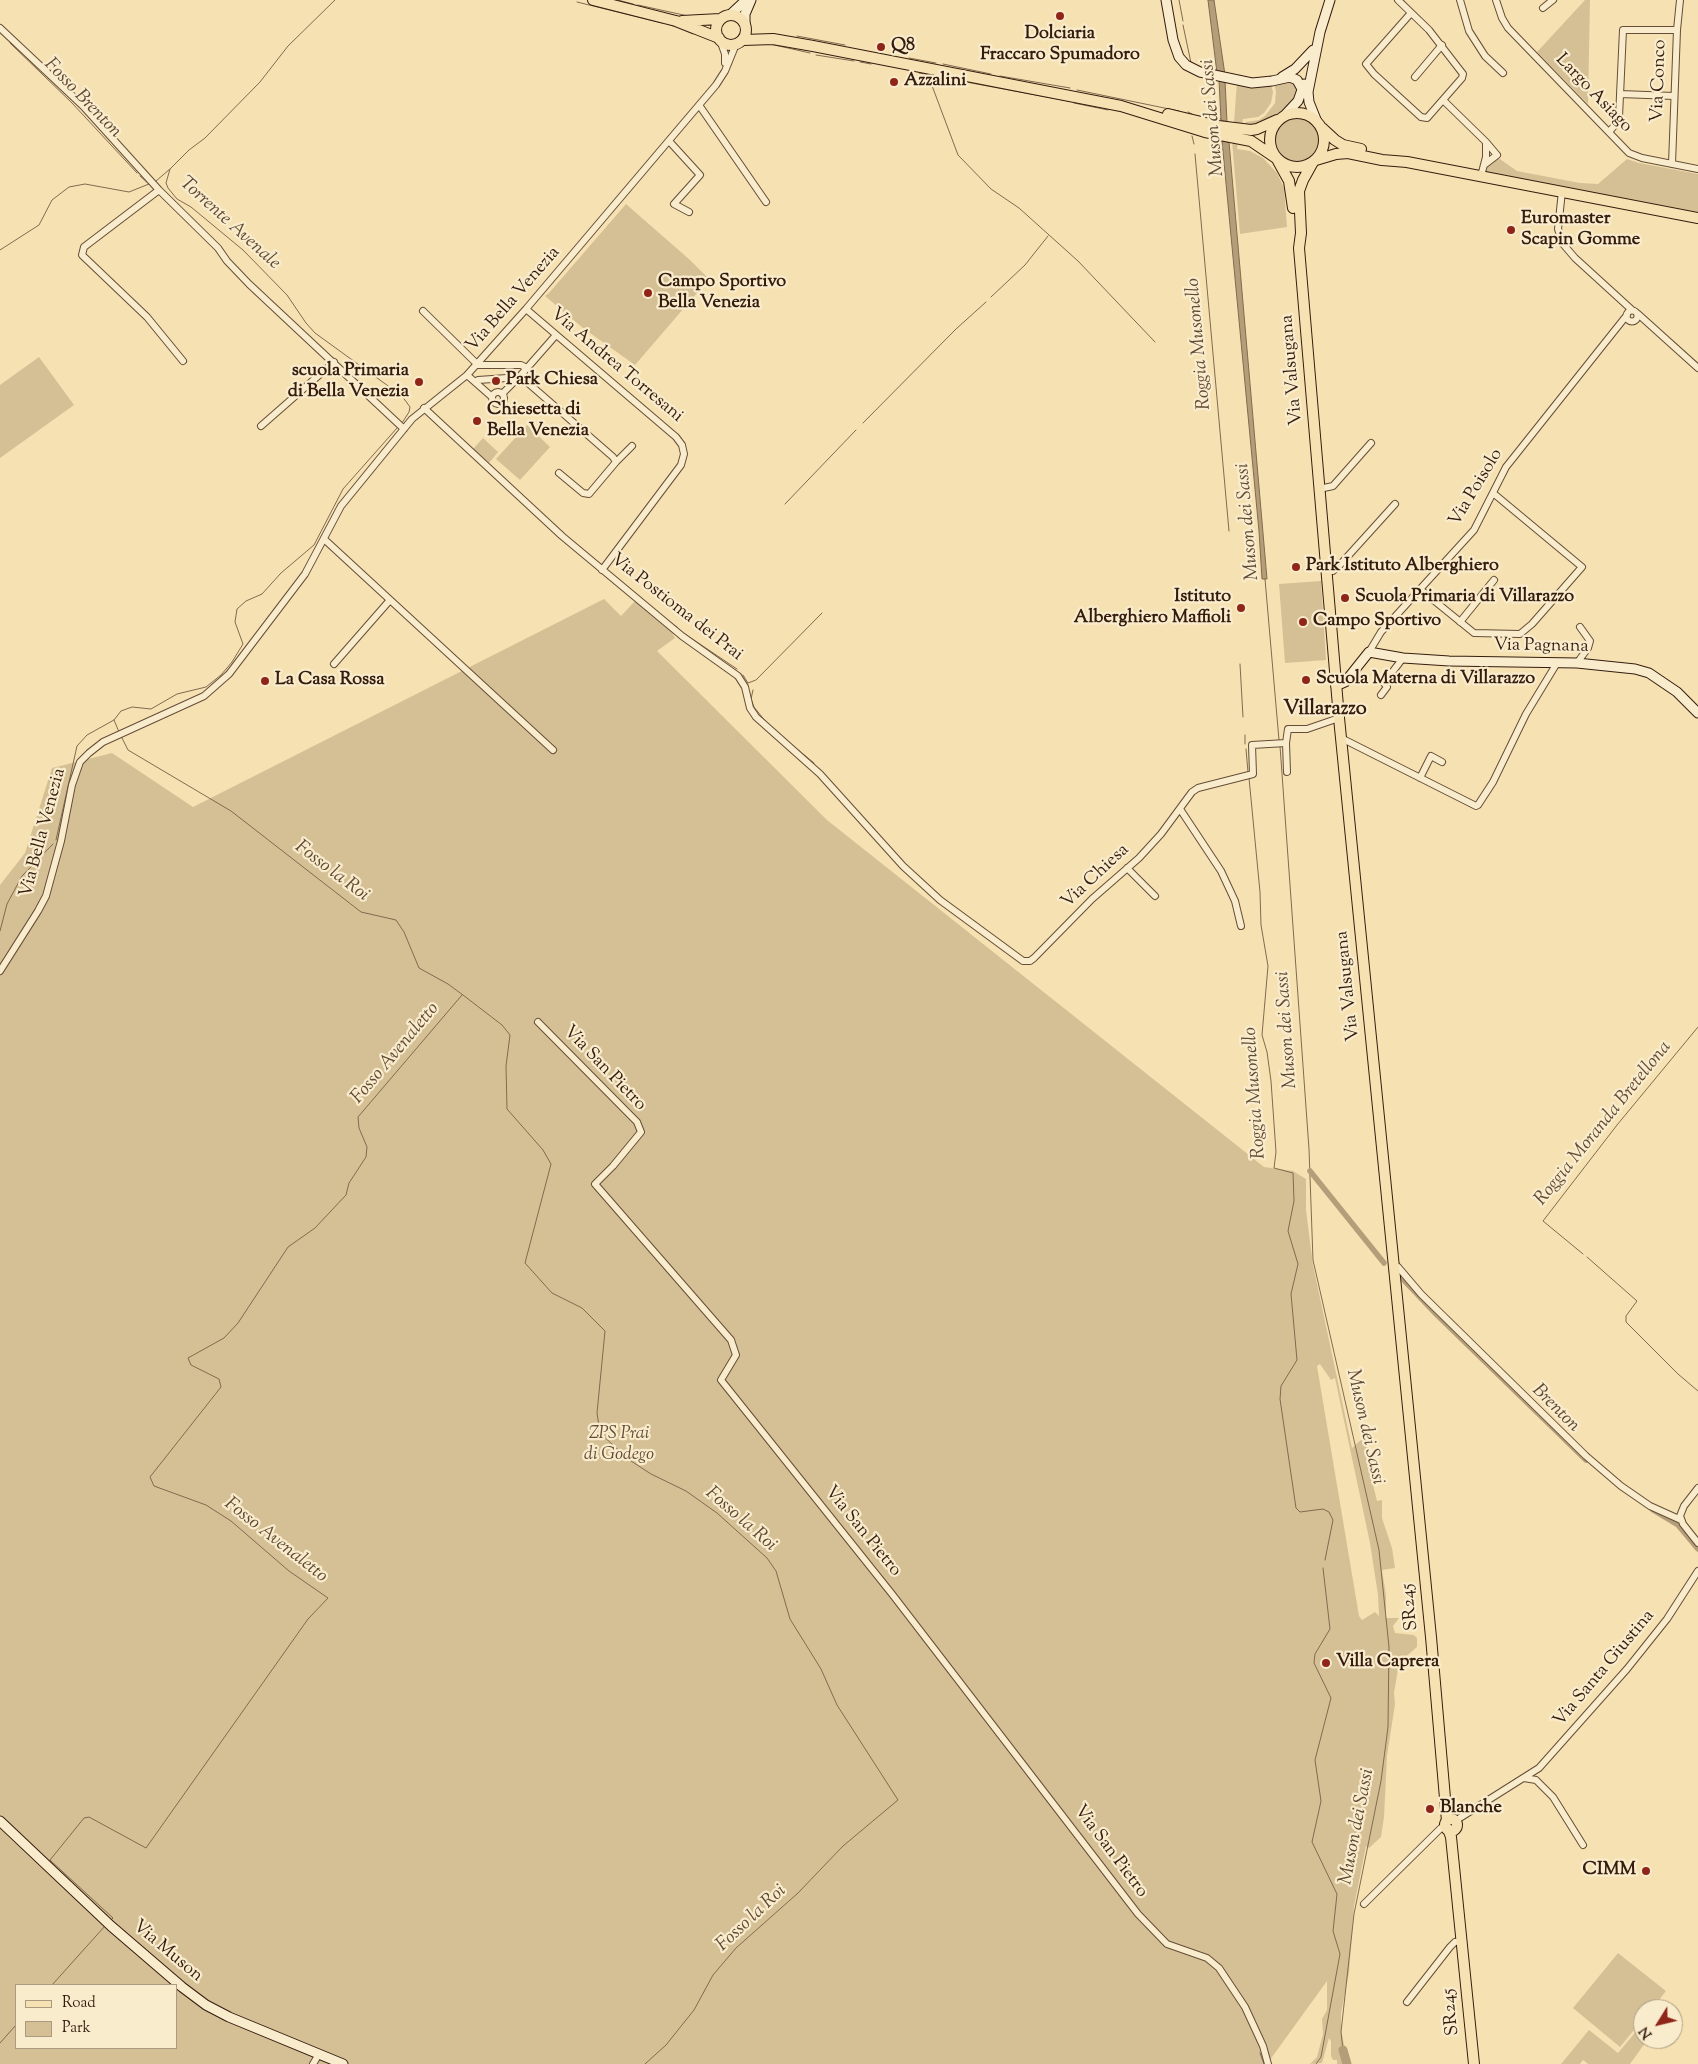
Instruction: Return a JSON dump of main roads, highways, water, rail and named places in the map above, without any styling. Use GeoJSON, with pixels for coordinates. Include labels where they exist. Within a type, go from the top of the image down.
{"type":"FeatureCollection","features":[{"type":"Feature","properties":{"kind":"main road"},"geometry":{"type":"LineString","coordinates":[[593,0],[676,21],[728,44],[773,39],[1125,107],[1233,133],[1251,141],[1286,165],[1295,168],[1305,167],[1315,161],[1336,154],[1348,153],[1382,160],[1482,171],[1562,191],[1698,218]]}},
{"type":"Feature","properties":{"kind":"main road"},"geometry":{"type":"LineString","coordinates":[[676,21],[720,19],[731,14],[738,16],[746,25],[773,39]]}},
{"type":"Feature","properties":{"kind":"main road"},"geometry":{"type":"LineString","coordinates":[[720,19],[716,29],[720,39]]}},
{"type":"Feature","properties":{"kind":"main road"},"geometry":{"type":"LineString","coordinates":[[740,42],[746,25]]}},
{"type":"Feature","properties":{"kind":"main road"},"geometry":{"type":"LineString","coordinates":[[1233,133],[1257,129],[1283,117],[1300,113],[1310,116],[1335,140],[1343,145],[1384,154],[1408,162]]}},
{"type":"Feature","properties":{"kind":"main road"},"geometry":{"type":"LineString","coordinates":[[1277,159],[1271,148],[1270,137],[1274,126],[1283,117]]}},
{"type":"Feature","properties":{"kind":"main road"},"geometry":{"type":"LineString","coordinates":[[1315,161],[1323,148],[1324,134],[1319,125]]}},
{"type":"Feature","properties":{"kind":"main road","name":"Via Valsugana"},"geometry":{"type":"LineString","coordinates":[[1277,159],[1290,186],[1295,232],[1300,248]]}},
{"type":"Feature","properties":{"kind":"main road","name":"Via Valsugana"},"geometry":{"type":"LineString","coordinates":[[1315,161],[1303,180],[1299,191],[1300,248],[1338,718],[1406,1398]]}},
{"type":"Feature","properties":{"kind":"main road","name":"SR245"},"geometry":{"type":"LineString","coordinates":[[1406,1398],[1474,2064]]}},
{"type":"Feature","properties":{"kind":"waterway","name":"Torrente Avenale"},"geometry":{"type":"LineString","coordinates":[[335,0],[288,46],[260,82],[205,138],[189,150],[170,169],[166,183],[177,199],[191,207],[243,250],[287,295],[315,333],[402,396],[410,407],[402,423]]}},
{"type":"Feature","properties":{"kind":"waterway"},"geometry":{"type":"LineString","coordinates":[[618,0],[633,4]]}},
{"type":"Feature","properties":{"kind":"waterway","name":"Roggia Musonello"},"geometry":{"type":"LineString","coordinates":[[1179,0],[1183,21]]}},
{"type":"Feature","properties":{"kind":"waterway"},"geometry":{"type":"LineString","coordinates":[[577,2],[662,23]]}},
{"type":"Feature","properties":{"kind":"waterway"},"geometry":{"type":"LineString","coordinates":[[638,5],[688,16]]}},
{"type":"Feature","properties":{"kind":"waterway"},"geometry":{"type":"LineString","coordinates":[[668,24],[693,34]]}},
{"type":"Feature","properties":{"kind":"waterway","name":"Roggia Musonello"},"geometry":{"type":"LineString","coordinates":[[1183,25],[1191,63]]}},
{"type":"Feature","properties":{"kind":"waterway"},"geometry":{"type":"LineString","coordinates":[[797,36],[845,45]]}},
{"type":"Feature","properties":{"kind":"waterway","name":"Fosso Brenton"},"geometry":{"type":"LineString","coordinates":[[10,43],[72,103],[137,173]]}},
{"type":"Feature","properties":{"kind":"waterway"},"geometry":{"type":"LineString","coordinates":[[770,44],[810,53]]}},
{"type":"Feature","properties":{"kind":"waterway"},"geometry":{"type":"LineString","coordinates":[[816,55],[854,61]]}},
{"type":"Feature","properties":{"kind":"waterway"},"geometry":{"type":"LineString","coordinates":[[909,58],[936,63]]}},
{"type":"Feature","properties":{"kind":"waterway"},"geometry":{"type":"LineString","coordinates":[[860,62],[871,64]]}},
{"type":"Feature","properties":{"kind":"waterway"},"geometry":{"type":"LineString","coordinates":[[943,64],[991,74]]}},
{"type":"Feature","properties":{"kind":"waterway"},"geometry":{"type":"LineString","coordinates":[[919,73],[941,77]]}},
{"type":"Feature","properties":{"kind":"waterway"},"geometry":{"type":"LineString","coordinates":[[928,75],[958,155],[991,189],[1019,208],[1078,261],[1155,342]]}},
{"type":"Feature","properties":{"kind":"waterway"},"geometry":{"type":"LineString","coordinates":[[1000,76],[1070,88]]}},
{"type":"Feature","properties":{"kind":"waterway"},"geometry":{"type":"LineString","coordinates":[[950,79],[1068,101]]}},
{"type":"Feature","properties":{"kind":"waterway"},"geometry":{"type":"LineString","coordinates":[[1077,90],[1179,111]]}},
{"type":"Feature","properties":{"kind":"waterway"},"geometry":{"type":"LineString","coordinates":[[1074,103],[1108,110]]}},
{"type":"Feature","properties":{"kind":"waterway","name":"Roggia Musonello"},"geometry":{"type":"LineString","coordinates":[[1188,112],[1192,114]]}},
{"type":"Feature","properties":{"kind":"waterway"},"geometry":{"type":"LineString","coordinates":[[1200,116],[1221,119]]}},
{"type":"Feature","properties":{"kind":"waterway","name":"Roggia Musonello"},"geometry":{"type":"LineString","coordinates":[[1192,136],[1194,144]]}},
{"type":"Feature","properties":{"kind":"waterway","name":"Roggia Musonello"},"geometry":{"type":"LineString","coordinates":[[1195,154],[1229,531]]}},
{"type":"Feature","properties":{"kind":"waterway","name":"Fosso Brenton"},"geometry":{"type":"LineString","coordinates":[[156,181],[170,169]]}},
{"type":"Feature","properties":{"kind":"waterway","name":"Fosso Brenton"},"geometry":{"type":"LineString","coordinates":[[140,176],[149,184]]}},
{"type":"Feature","properties":{"kind":"waterway"},"geometry":{"type":"LineString","coordinates":[[0,250],[39,225],[52,200],[69,187],[85,184],[129,192],[149,184]]}},
{"type":"Feature","properties":{"kind":"waterway"},"geometry":{"type":"LineString","coordinates":[[991,297],[1025,265],[1048,236]]}},
{"type":"Feature","properties":{"kind":"waterway"},"geometry":{"type":"LineString","coordinates":[[863,423],[956,329],[986,302]]}},
{"type":"Feature","properties":{"kind":"waterway","name":"Torrente Avenale"},"geometry":{"type":"LineString","coordinates":[[56,840],[77,746],[87,735],[114,720],[121,711],[132,707],[151,709],[177,694],[206,687],[221,675],[243,644],[235,622],[237,609],[246,601],[262,594],[281,573],[314,545],[343,489],[397,428]]}},
{"type":"Feature","properties":{"kind":"waterway"},"geometry":{"type":"LineString","coordinates":[[785,504],[856,430]]}},
{"type":"Feature","properties":{"kind":"waterway","name":"Muson dei Sassi"},"geometry":{"type":"LineString","coordinates":[[1265,579],[1279,740]]}},
{"type":"Feature","properties":{"kind":"waterway"},"geometry":{"type":"LineString","coordinates":[[748,683],[756,680],[822,613]]}},
{"type":"Feature","properties":{"kind":"waterway"},"geometry":{"type":"LineString","coordinates":[[668,621],[677,627]]}},
{"type":"Feature","properties":{"kind":"waterway"},"geometry":{"type":"LineString","coordinates":[[685,634],[737,669]]}},
{"type":"Feature","properties":{"kind":"waterway","name":"Roggia Musonello"},"geometry":{"type":"LineString","coordinates":[[1240,664],[1243,717]]}},
{"type":"Feature","properties":{"kind":"waterway"},"geometry":{"type":"LineString","coordinates":[[743,675],[748,683]]}},
{"type":"Feature","properties":{"kind":"waterway"},"geometry":{"type":"LineString","coordinates":[[753,690],[751,699],[754,707],[766,722]]}},
{"type":"Feature","properties":{"kind":"waterway","name":"Fosso la Roi"},"geometry":{"type":"LineString","coordinates":[[114,720],[119,732]]}},
{"type":"Feature","properties":{"kind":"waterway"},"geometry":{"type":"LineString","coordinates":[[780,735],[814,763]]}},
{"type":"Feature","properties":{"kind":"waterway","name":"Roggia Musonello"},"geometry":{"type":"LineString","coordinates":[[1245,735],[1245,744]]}},
{"type":"Feature","properties":{"kind":"waterway","name":"Fosso la Roi"},"geometry":{"type":"LineString","coordinates":[[121,736],[128,750],[231,811],[361,912],[396,920],[404,932],[419,968],[448,984],[463,995],[502,1025],[510,1035],[506,1066],[507,1109],[543,1150],[551,1164],[525,1263],[552,1293],[582,1308],[605,1331],[597,1413],[600,1433],[628,1459],[651,1474],[686,1491],[717,1513],[767,1558],[776,1571],[790,1619],[821,1669],[837,1705],[898,1800],[843,1846],[798,1893],[736,1948],[713,1975],[694,2010],[666,2045],[645,2064]]}},
{"type":"Feature","properties":{"kind":"waterway","name":"Muson dei Sassi"},"geometry":{"type":"LineString","coordinates":[[1280,746],[1309,1149],[1313,1260],[1379,1550],[1389,1647],[1388,1727],[1381,1781],[1354,1914],[1341,2032],[1343,2050]]}},
{"type":"Feature","properties":{"kind":"waterway"},"geometry":{"type":"LineString","coordinates":[[1246,749],[1248,772]]}},
{"type":"Feature","properties":{"kind":"waterway","name":"Roggia Musonello"},"geometry":{"type":"LineString","coordinates":[[1249,778],[1260,892],[1261,925],[1268,966],[1262,1035],[1267,1052],[1271,1081],[1276,1152],[1274,1168],[1293,1173],[1294,1201],[1288,1231],[1298,1264],[1291,1294],[1297,1360],[1281,1386],[1280,1399],[1296,1508],[1300,1512],[1323,1509],[1329,1512],[1333,1520],[1325,1560]]}},
{"type":"Feature","properties":{"kind":"waterway","name":"Torrente Avenale"},"geometry":{"type":"LineString","coordinates":[[0,931],[7,904],[22,876],[53,844]]}},
{"type":"Feature","properties":{"kind":"waterway","name":"Fosso Avenaletto"},"geometry":{"type":"LineString","coordinates":[[110,1921],[113,1918],[50,1860],[84,1818],[89,1817],[146,1848],[308,1619],[328,1598],[289,1571],[231,1521],[206,1505],[154,1486],[150,1477],[221,1387],[219,1379],[191,1365],[188,1358],[224,1338],[238,1323],[288,1247],[315,1228],[346,1195],[349,1183],[366,1157],[367,1147],[359,1128],[358,1117],[462,995]]}},
{"type":"Feature","properties":{"kind":"waterway","name":"Roggia Moranda Bretellona"},"geometry":{"type":"LineString","coordinates":[[1583,1254],[1543,1221],[1617,1125],[1698,1027]]}},
{"type":"Feature","properties":{"kind":"waterway","name":"Brenton"},"geometry":{"type":"LineString","coordinates":[[1310,1171],[1384,1263]]}},
{"type":"Feature","properties":{"kind":"waterway","name":"Roggia Moranda Bretellona"},"geometry":{"type":"LineString","coordinates":[[1587,1257],[1637,1301],[1626,1316],[1626,1322],[1678,1374],[1698,1391]]}},
{"type":"Feature","properties":{"kind":"waterway","name":"Brenton"},"geometry":{"type":"LineString","coordinates":[[1401,1277],[1436,1314],[1586,1460]]}},
{"type":"Feature","properties":{"kind":"waterway","name":"Roggia Moranda Bretellona"},"geometry":{"type":"LineString","coordinates":[[1653,1510],[1678,1525],[1698,1549]]}},
{"type":"Feature","properties":{"kind":"waterway","name":"Roggia Musonello"},"geometry":{"type":"LineString","coordinates":[[1316,2064],[1321,2057],[1340,1954],[1333,1931],[1337,1894],[1312,1842],[1321,1801],[1315,1760],[1331,1698],[1314,1663],[1315,1654],[1330,1629],[1323,1568]]}},
{"type":"Feature","properties":{"kind":"waterway","name":"Torrente Avenale"},"geometry":{"type":"LineString","coordinates":[[53,1984],[105,1926]]}},
{"type":"Feature","properties":{"kind":"waterway","name":"Torrente Avenale"},"geometry":{"type":"LineString","coordinates":[[0,2043],[15,2026]]}},
{"type":"Feature","properties":{"kind":"waterway"},"geometry":{"type":"LineString","coordinates":[[1343,2050],[1347,2064]]}},
{"type":"Feature","properties":{"kind":"waterway"},"geometry":{"type":"LineString","coordinates":[[1260,2053],[1264,2064]]}},
{"type":"Feature","properties":{"kind":"place","name":"Dolciaria Fraccaro Spumadoro"},"geometry":{"type":"Point","coordinates":[1060,16]}},
{"type":"Feature","properties":{"kind":"place","name":"Q8"},"geometry":{"type":"Point","coordinates":[881,47]}},
{"type":"Feature","properties":{"kind":"place","name":"Azzalini"},"geometry":{"type":"Point","coordinates":[894,82]}},
{"type":"Feature","properties":{"kind":"place","name":"Euromaster Scapin Gomme"},"geometry":{"type":"Point","coordinates":[1511,230]}},
{"type":"Feature","properties":{"kind":"place","name":"Campo Sportivo Bella Venezia"},"geometry":{"type":"Point","coordinates":[648,293]}},
{"type":"Feature","properties":{"kind":"place","name":"Park Chiesa"},"geometry":{"type":"Point","coordinates":[496,381]}},
{"type":"Feature","properties":{"kind":"place","name":"scuola Primaria di Bella Venezia"},"geometry":{"type":"Point","coordinates":[419,382]}},
{"type":"Feature","properties":{"kind":"place","name":"Chiesetta di Bella Venezia"},"geometry":{"type":"Point","coordinates":[477,421]}},
{"type":"Feature","properties":{"kind":"place","name":"Park Istituto Alberghiero"},"geometry":{"type":"Point","coordinates":[1296,567]}},
{"type":"Feature","properties":{"kind":"place","name":"Scuola Primaria di Villarazzo"},"geometry":{"type":"Point","coordinates":[1345,598]}},
{"type":"Feature","properties":{"kind":"place","name":"Istituto Alberghiero Maffioli"},"geometry":{"type":"Point","coordinates":[1241,608]}},
{"type":"Feature","properties":{"kind":"place","name":"Campo Sportivo"},"geometry":{"type":"Point","coordinates":[1303,622]}},
{"type":"Feature","properties":{"kind":"place","name":"Scuola Materna di Villarazzo"},"geometry":{"type":"Point","coordinates":[1306,680]}},
{"type":"Feature","properties":{"kind":"place","name":"La Casa Rossa"},"geometry":{"type":"Point","coordinates":[265,681]}},
{"type":"Feature","properties":{"kind":"place","name":"Villa Caprera"},"geometry":{"type":"Point","coordinates":[1326,1663]}},
{"type":"Feature","properties":{"kind":"place","name":"Blanche"},"geometry":{"type":"Point","coordinates":[1430,1809]}},
{"type":"Feature","properties":{"kind":"place","name":"CIMM"},"geometry":{"type":"Point","coordinates":[1646,1871]}},
{"type":"Feature","properties":{"kind":"district","name":"Villarazzo"},"geometry":{"type":"Point","coordinates":[1325,711]}},
{"type":"Feature","properties":{"kind":"park label","name":"ZPS Prai di Godego"},"geometry":{"type":"Point","coordinates":[619,1445]}}]}
